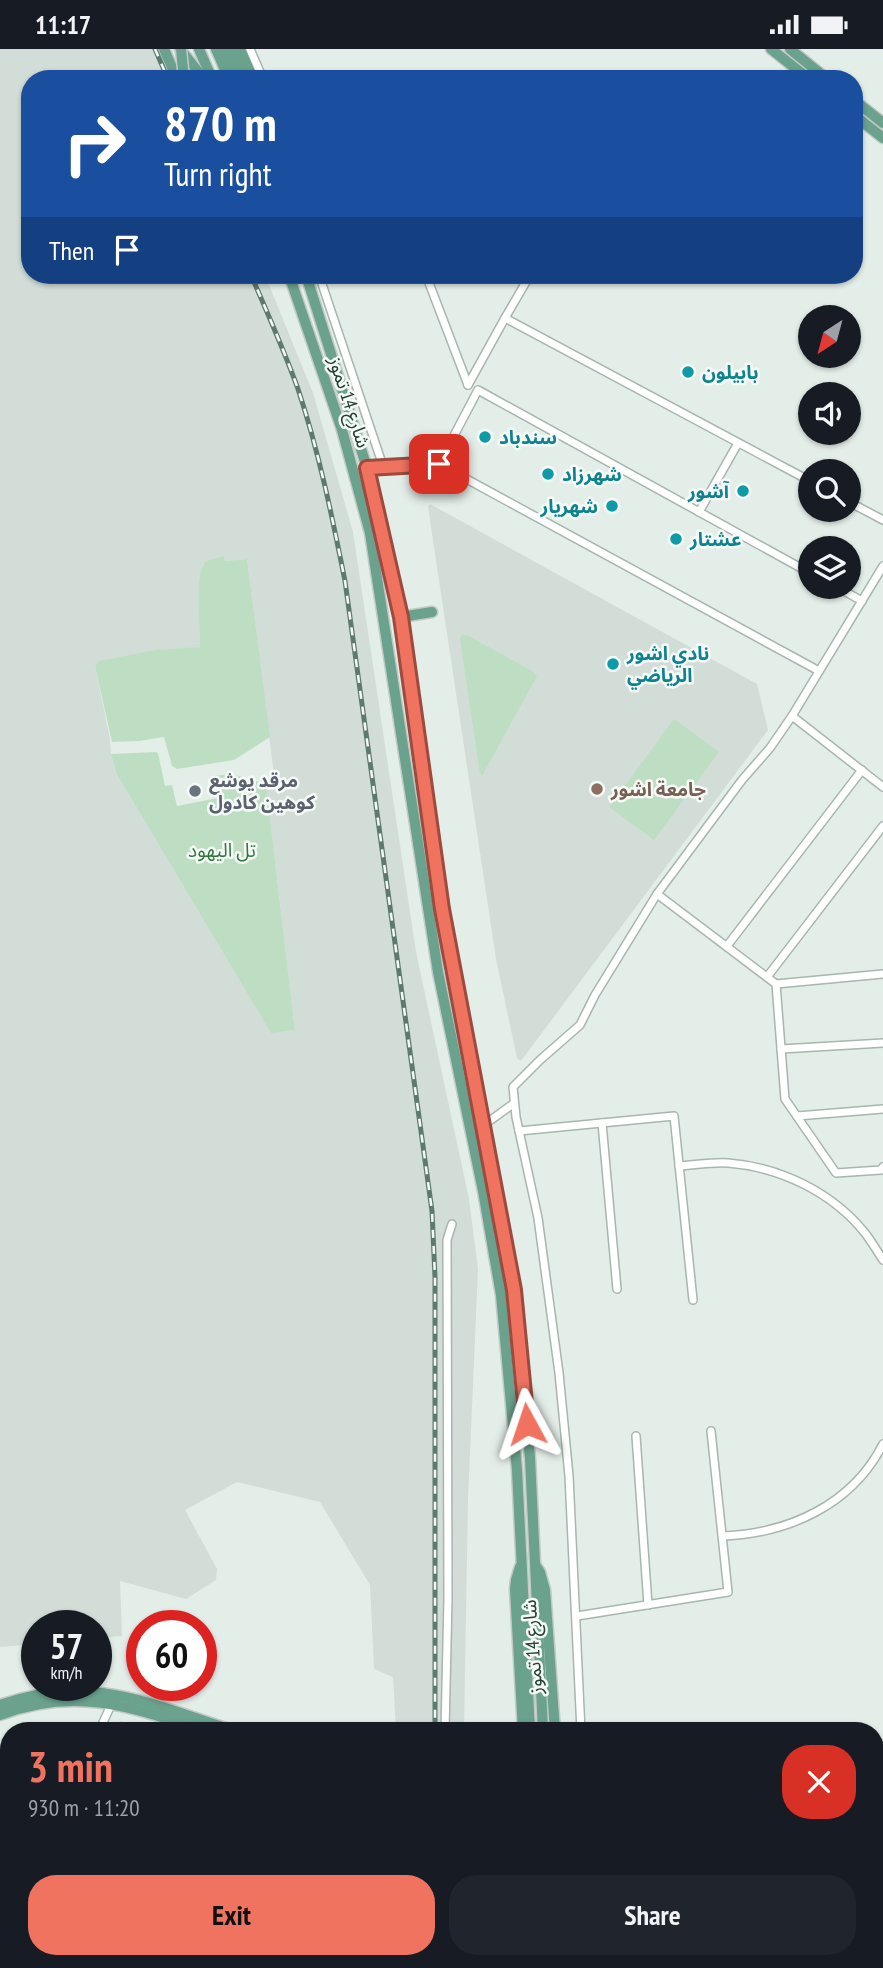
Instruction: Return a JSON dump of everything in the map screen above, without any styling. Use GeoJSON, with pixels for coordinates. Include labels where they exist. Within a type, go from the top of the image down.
{"type":"FeatureCollection","features":[{"type":"Feature","properties":{"kind":"main road"},"geometry":{"type":"LineString","coordinates":[[164,49],[173,70]]}},
{"type":"Feature","properties":{"kind":"main road"},"geometry":{"type":"LineString","coordinates":[[181,49],[183,70]]}},
{"type":"Feature","properties":{"kind":"main road"},"geometry":{"type":"LineString","coordinates":[[181,49],[197,70]]}},
{"type":"Feature","properties":{"kind":"main road"},"geometry":{"type":"LineString","coordinates":[[199,49],[208,70]]}},
{"type":"Feature","properties":{"kind":"main road"},"geometry":{"type":"LineString","coordinates":[[216,49],[225,70]]}},
{"type":"Feature","properties":{"kind":"main road"},"geometry":{"type":"LineString","coordinates":[[225,49],[233,70]]}},
{"type":"Feature","properties":{"kind":"main road"},"geometry":{"type":"LineString","coordinates":[[233,49],[242,70]]}},
{"type":"Feature","properties":{"kind":"main road"},"geometry":{"type":"LineString","coordinates":[[240,49],[249,70]]}},
{"type":"Feature","properties":{"kind":"main road"},"geometry":{"type":"LineString","coordinates":[[771,49],[798,70]]}},
{"type":"Feature","properties":{"kind":"main road"},"geometry":{"type":"LineString","coordinates":[[790,49],[816,70]]}},
{"type":"Feature","properties":{"kind":"main road"},"geometry":{"type":"LineString","coordinates":[[863,107],[883,123]]}},
{"type":"Feature","properties":{"kind":"main road"},"geometry":{"type":"LineString","coordinates":[[863,122],[883,138]]}},
{"type":"Feature","properties":{"kind":"main road","name":"شارع 14 تموز"},"geometry":{"type":"LineString","coordinates":[[292,284],[342,430],[363,502],[376,564],[438,972],[483,1191],[500,1295],[517,1469],[530,1722]]}},
{"type":"Feature","properties":{"kind":"main road","name":"شارع 14 تموز"},"geometry":{"type":"LineString","coordinates":[[309,284],[367,468],[401,617],[442,909],[514,1290],[530,1458],[543,1722]]}},
{"type":"Feature","properties":{"kind":"main road"},"geometry":{"type":"LineString","coordinates":[[401,617],[432,612]]}},
{"type":"Feature","properties":{"kind":"main road"},"geometry":{"type":"LineString","coordinates":[[522,1563],[515,1589],[522,1722]]}},
{"type":"Feature","properties":{"kind":"main road","name":"شارع 14 تموز"},"geometry":{"type":"LineString","coordinates":[[534,1563],[540,1572],[545,1590],[554,1722]]}},
{"type":"Feature","properties":{"kind":"main road"},"geometry":{"type":"LineString","coordinates":[[0,1705],[52,1692],[103,1692],[141,1700],[208,1722]]}},
{"type":"Feature","properties":{"kind":"main road"},"geometry":{"type":"LineString","coordinates":[[0,1715],[41,1703],[73,1700],[112,1703],[175,1722]]}},
{"type":"Feature","properties":{"kind":"street"},"geometry":{"type":"LineString","coordinates":[[250,49],[259,70]]}},
{"type":"Feature","properties":{"kind":"street"},"geometry":{"type":"LineString","coordinates":[[322,284],[383,466]]}},
{"type":"Feature","properties":{"kind":"street"},"geometry":{"type":"LineString","coordinates":[[429,284],[468,385],[798,566]]}},
{"type":"Feature","properties":{"kind":"street"},"geometry":{"type":"LineString","coordinates":[[468,385],[525,284]]}},
{"type":"Feature","properties":{"kind":"street"},"geometry":{"type":"LineString","coordinates":[[505,318],[798,475]]}},
{"type":"Feature","properties":{"kind":"street"},"geometry":{"type":"LineString","coordinates":[[439,464],[478,390]]}},
{"type":"Feature","properties":{"kind":"street"},"geometry":{"type":"LineString","coordinates":[[699,512],[738,443]]}},
{"type":"Feature","properties":{"kind":"street"},"geometry":{"type":"LineString","coordinates":[[367,468],[439,464],[819,671]]}},
{"type":"Feature","properties":{"kind":"street"},"geometry":{"type":"LineString","coordinates":[[861,508],[883,520]]}},
{"type":"Feature","properties":{"kind":"street"},"geometry":{"type":"LineString","coordinates":[[581,1722],[569,1476],[559,1373],[538,1217],[513,1104],[513,1087],[572,1034],[584,1018],[657,894],[742,780],[770,748],[883,566]]}},
{"type":"Feature","properties":{"kind":"street"},"geometry":{"type":"LineString","coordinates":[[858,599],[862,601]]}},
{"type":"Feature","properties":{"kind":"street"},"geometry":{"type":"LineString","coordinates":[[792,716],[883,787]]}},
{"type":"Feature","properties":{"kind":"street"},"geometry":{"type":"LineString","coordinates":[[727,946],[862,770]]}},
{"type":"Feature","properties":{"kind":"street"},"geometry":{"type":"LineString","coordinates":[[767,977],[883,826]]}},
{"type":"Feature","properties":{"kind":"street"},"geometry":{"type":"LineString","coordinates":[[657,894],[776,984],[883,974]]}},
{"type":"Feature","properties":{"kind":"street"},"geometry":{"type":"LineString","coordinates":[[776,984],[785,1099],[836,1173],[881,1170],[883,1167]]}},
{"type":"Feature","properties":{"kind":"street"},"geometry":{"type":"LineString","coordinates":[[781,1049],[883,1043]]}},
{"type":"Feature","properties":{"kind":"street"},"geometry":{"type":"LineString","coordinates":[[484,1125],[513,1104]]}},
{"type":"Feature","properties":{"kind":"street"},"geometry":{"type":"LineString","coordinates":[[797,1116],[883,1109]]}},
{"type":"Feature","properties":{"kind":"street"},"geometry":{"type":"LineString","coordinates":[[519,1131],[674,1116],[693,1300]]}},
{"type":"Feature","properties":{"kind":"street"},"geometry":{"type":"LineString","coordinates":[[602,1123],[617,1289]]}},
{"type":"Feature","properties":{"kind":"street"},"geometry":{"type":"LineString","coordinates":[[680,1166],[727,1163],[766,1169],[803,1183],[836,1205],[864,1232],[883,1261]]}},
{"type":"Feature","properties":{"kind":"street"},"geometry":{"type":"LineString","coordinates":[[445,1722],[448,1599],[447,1240],[452,1224]]}},
{"type":"Feature","properties":{"kind":"street"},"geometry":{"type":"LineString","coordinates":[[577,1616],[728,1593],[711,1431]]}},
{"type":"Feature","properties":{"kind":"street"},"geometry":{"type":"LineString","coordinates":[[636,1436],[648,1605]]}},
{"type":"Feature","properties":{"kind":"street"},"geometry":{"type":"LineString","coordinates":[[724,1536],[751,1535],[795,1522],[823,1510],[853,1485],[883,1444]]}},
{"type":"Feature","properties":{"kind":"street"},"geometry":{"type":"LineString","coordinates":[[103,1722],[112,1703]]}},
{"type":"Feature","properties":{"kind":"shaded area"},"geometry":{"type":"Polygon","coordinates":[[[0,49],[169,49],[177,70],[21,70],[21,284],[269,284],[313,393],[353,532],[416,952],[469,1199],[478,1269],[468,1499],[464,1722],[396,1722],[393,1677],[374,1669],[370,1585],[320,1502],[237,1482],[185,1510],[217,1569],[216,1580],[186,1599],[120,1581],[122,1636],[112,1637],[112,1610],[21,1610],[21,1645],[0,1647],[0,49]],[[224,557],[202,566],[199,596],[200,647],[95,666],[116,773],[271,1032],[295,1030],[266,784],[275,783],[247,559],[225,561],[224,557]]]}},
{"type":"Feature","properties":{"kind":"shaded area","name":"جامعة اشور"},"geometry":{"type":"Polygon","coordinates":[[[430,504],[757,684],[768,730],[521,1061],[517,1058],[496,959],[428,507],[430,504]]]}},
{"type":"Feature","properties":{"kind":"green space"},"geometry":{"type":"Polygon","coordinates":[[[224,556],[225,561],[247,559],[270,737],[234,760],[177,769],[172,766],[164,737],[112,742],[95,666],[99,661],[156,650],[200,647],[201,570],[208,561],[224,556]]]}},
{"type":"Feature","properties":{"kind":"green space"},"geometry":{"type":"Polygon","coordinates":[[[462,635],[467,635],[537,676],[482,776],[460,639],[462,635]]]}},
{"type":"Feature","properties":{"kind":"green space"},"geometry":{"type":"Polygon","coordinates":[[[674,719],[719,752],[654,840],[609,807],[674,719]]]}},
{"type":"Feature","properties":{"kind":"green space","name":"تل اليهود"},"geometry":{"type":"Polygon","coordinates":[[[156,752],[165,786],[172,785],[177,806],[218,798],[213,776],[232,774],[266,784],[295,1030],[271,1033],[116,773],[111,754],[156,752]]]}},
{"type":"Feature","properties":{"kind":"railway"},"geometry":{"type":"LineString","coordinates":[[155,49],[164,70]]}},
{"type":"Feature","properties":{"kind":"railway"},"geometry":{"type":"LineString","coordinates":[[255,284],[306,413],[345,581],[432,1211],[435,1277],[435,1722]]}},
{"type":"Feature","properties":{"kind":"place","name":"بابيلون"},"geometry":{"type":"Point","coordinates":[688,372]}},
{"type":"Feature","properties":{"kind":"place","name":"سندباد"},"geometry":{"type":"Point","coordinates":[485,437]}},
{"type":"Feature","properties":{"kind":"place","name":"شهرزاد"},"geometry":{"type":"Point","coordinates":[548,474]}},
{"type":"Feature","properties":{"kind":"place","name":"آشور"},"geometry":{"type":"Point","coordinates":[743,491]}},
{"type":"Feature","properties":{"kind":"place","name":"شهريار"},"geometry":{"type":"Point","coordinates":[612,506]}},
{"type":"Feature","properties":{"kind":"place","name":"عشتار"},"geometry":{"type":"Point","coordinates":[676,539]}},
{"type":"Feature","properties":{"kind":"place","name":"نادي اشور الرياضي"},"geometry":{"type":"Point","coordinates":[613,664]}},
{"type":"Feature","properties":{"kind":"place","name":"جامعة اشور"},"geometry":{"type":"Point","coordinates":[597,789]}},
{"type":"Feature","properties":{"kind":"place","name":"مرقد يوشع كوهين كادول"},"geometry":{"type":"Point","coordinates":[195,791]}},
{"type":"Feature","properties":{"kind":"route"},"geometry":{"type":"LineString","coordinates":[[439,464],[367,468],[401,617],[442,909],[514,1290],[527,1424]]}}]}
